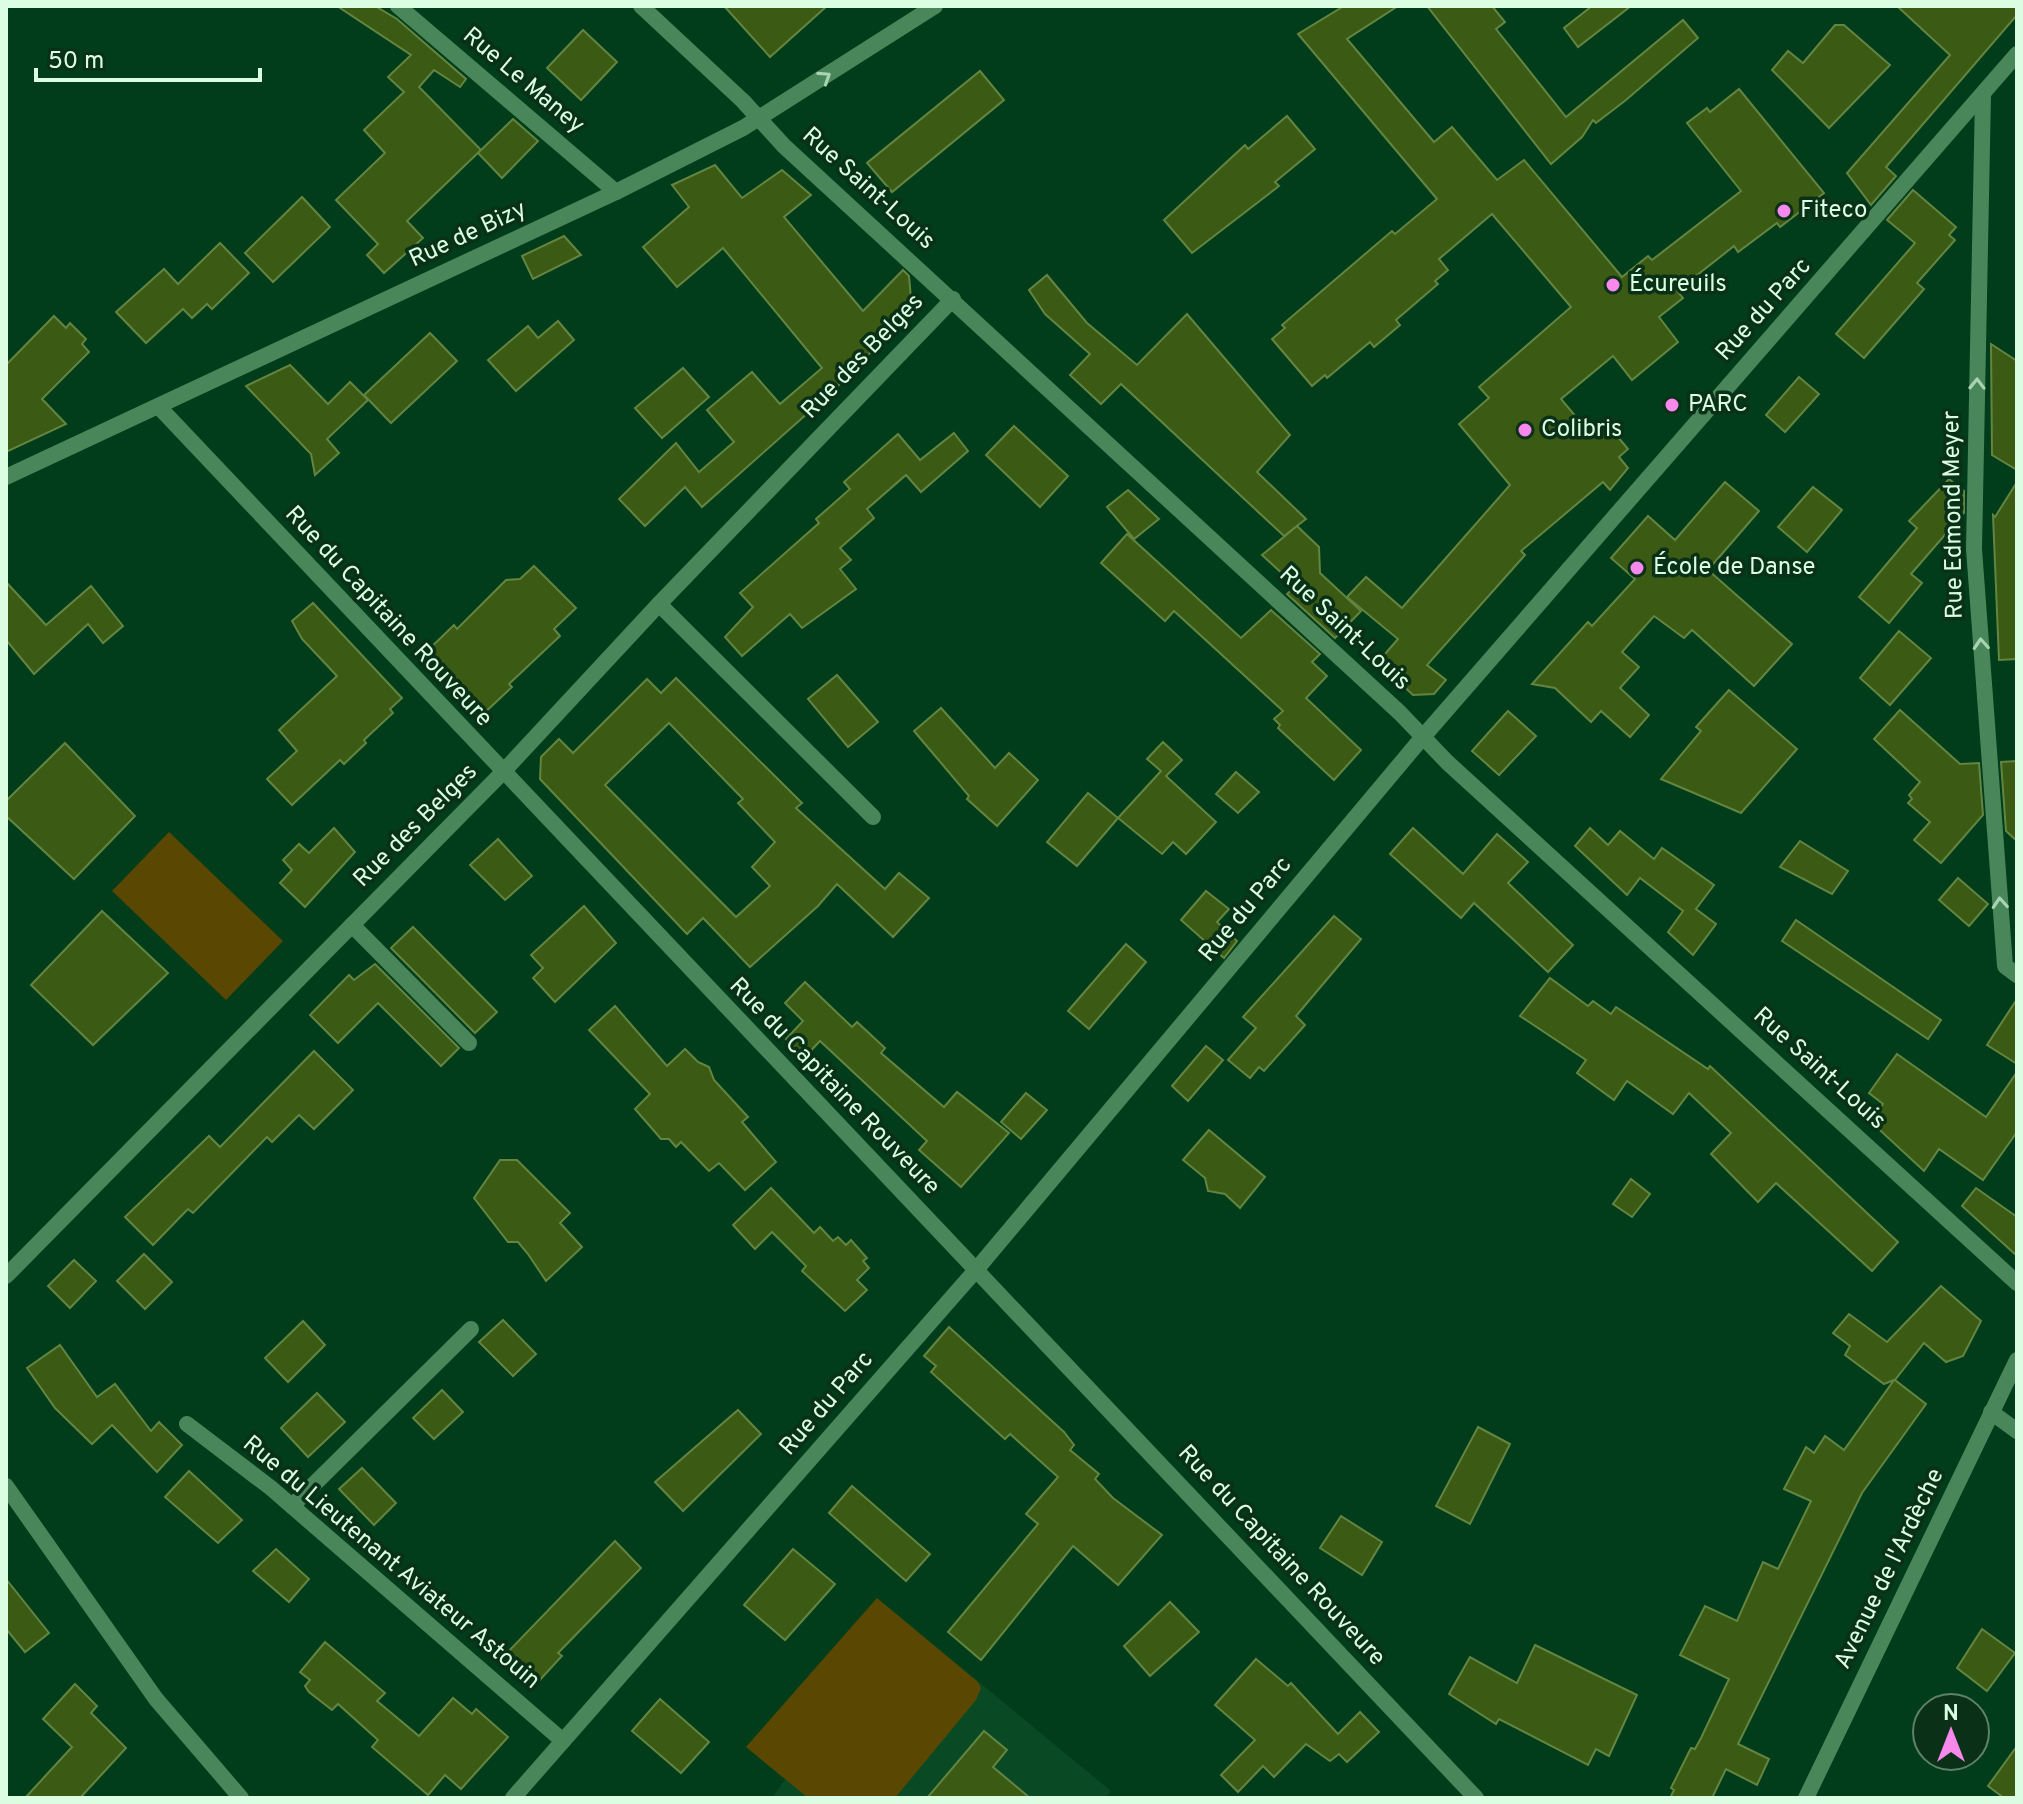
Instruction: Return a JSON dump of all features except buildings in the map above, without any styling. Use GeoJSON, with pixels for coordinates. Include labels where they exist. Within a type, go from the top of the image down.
{"type":"FeatureCollection","features":[{"type":"Feature","properties":{"kind":"street","name":"Rue Le Maney"},"geometry":{"type":"LineString","coordinates":[[398,6],[616,192]]}},
{"type":"Feature","properties":{"kind":"street","name":"Rue Saint-Louis"},"geometry":{"type":"LineString","coordinates":[[641,6],[784,146],[1400,713],[1422,738],[2017,1283]]}},
{"type":"Feature","properties":{"kind":"street","name":"Rue de Bizy"},"geometry":{"type":"LineString","coordinates":[[6,477],[616,192],[759,119],[935,6]]}},
{"type":"Feature","properties":{"kind":"street","name":"Rue du Parc"},"geometry":{"type":"LineString","coordinates":[[513,1798],[976,1270],[1422,738],[2017,54]]}},
{"type":"Feature","properties":{"kind":"street","name":"Rue Edmond Meyer"},"geometry":{"type":"LineString","coordinates":[[1983,95],[1974,549],[2005,966],[2017,975]]}},
{"type":"Feature","properties":{"kind":"street","name":"Rue des Belges"},"geometry":{"type":"LineString","coordinates":[[6,1276],[502,773],[659,604],[953,299]]}},
{"type":"Feature","properties":{"kind":"street","name":"Rue du Capitaine Rouveure"},"geometry":{"type":"LineString","coordinates":[[159,407],[502,773],[1476,1798]]}},
{"type":"Feature","properties":{"kind":"street"},"geometry":{"type":"LineString","coordinates":[[659,604],[873,817]]}},
{"type":"Feature","properties":{"kind":"street"},"geometry":{"type":"LineString","coordinates":[[352,925],[469,1043]]}},
{"type":"Feature","properties":{"kind":"street"},"geometry":{"type":"LineString","coordinates":[[292,1506],[471,1329]]}},
{"type":"Feature","properties":{"kind":"street","name":"Avenue de l'Ardèche"},"geometry":{"type":"LineString","coordinates":[[1806,1798],[2017,1360]]}},
{"type":"Feature","properties":{"kind":"street"},"geometry":{"type":"LineString","coordinates":[[1991,1412],[2017,1431]]}},
{"type":"Feature","properties":{"kind":"street","name":"Rue du Lieutenant Aviateur Astouin"},"geometry":{"type":"LineString","coordinates":[[187,1424],[292,1506],[563,1741]]}},
{"type":"Feature","properties":{"kind":"street"},"geometry":{"type":"LineString","coordinates":[[6,1486],[156,1699],[241,1798]]}},
{"type":"Feature","properties":{"kind":"shaded area"},"geometry":{"type":"Polygon","coordinates":[[[169,832],[283,941],[226,1000],[112,891],[169,832]]]}},
{"type":"Feature","properties":{"kind":"shaded area"},"geometry":{"type":"Polygon","coordinates":[[[877,1598],[1111,1791],[1105,1798],[772,1798],[785,1779],[746,1747],[877,1598]]]}},
{"type":"Feature","properties":{"kind":"shaded area"},"geometry":{"type":"Polygon","coordinates":[[[877,1598],[978,1682],[981,1688],[976,1700],[895,1798],[808,1798],[746,1747],[877,1598]]]}},
{"type":"Feature","properties":{"kind":"place","name":"Fiteco"},"geometry":{"type":"Point","coordinates":[1784,211]}},
{"type":"Feature","properties":{"kind":"place","name":"Écureuils"},"geometry":{"type":"Point","coordinates":[1613,285]}},
{"type":"Feature","properties":{"kind":"place","name":"PARC"},"geometry":{"type":"Point","coordinates":[1672,405]}},
{"type":"Feature","properties":{"kind":"place","name":"Colibris"},"geometry":{"type":"Point","coordinates":[1525,430]}},
{"type":"Feature","properties":{"kind":"place","name":"École de Danse"},"geometry":{"type":"Point","coordinates":[1637,568]}}]}
